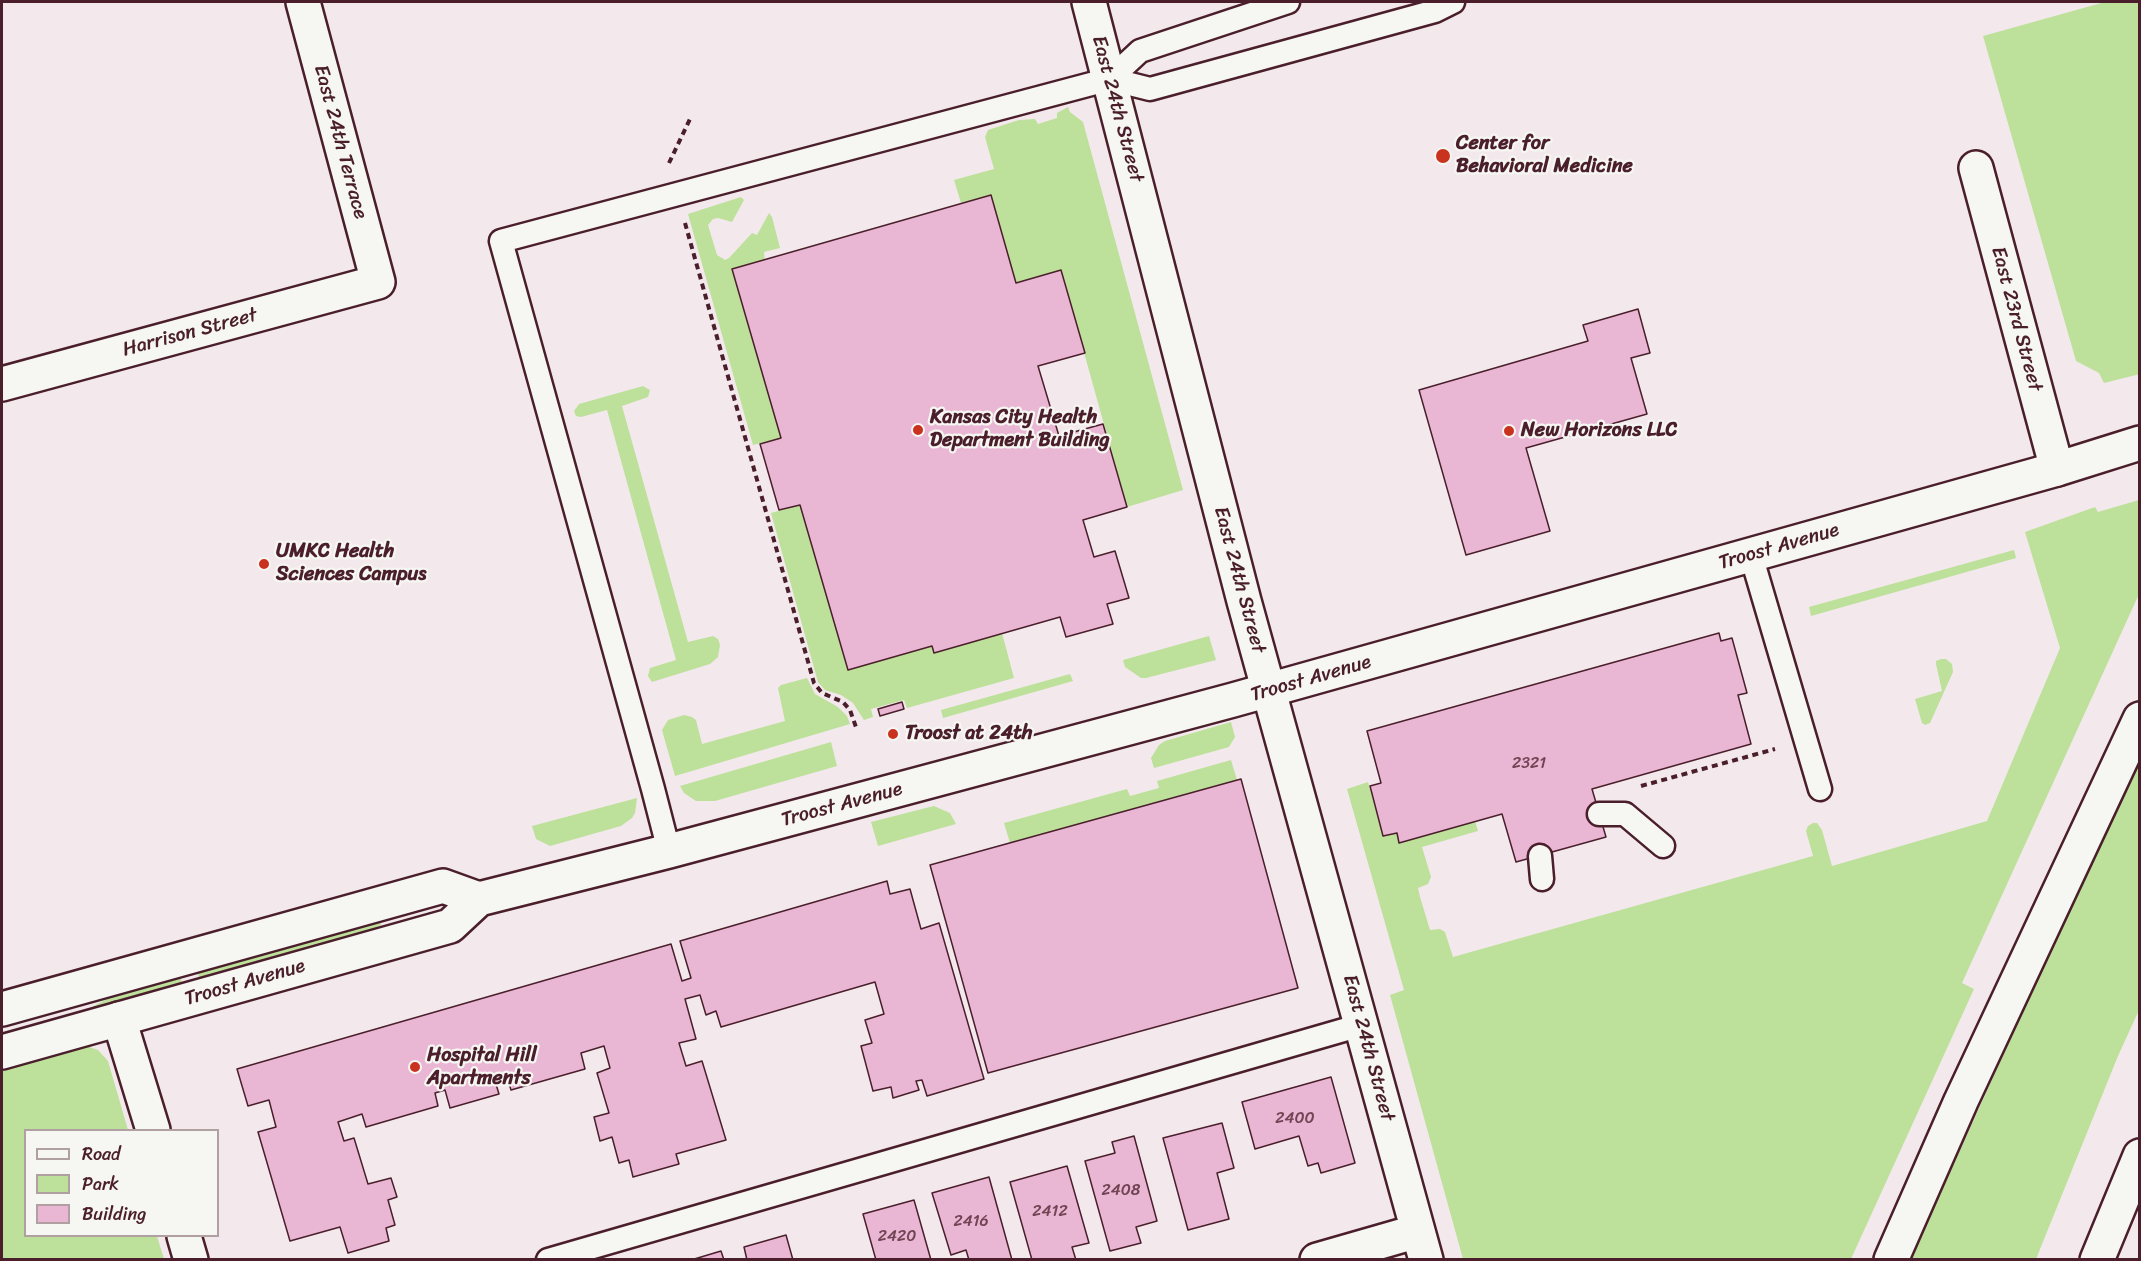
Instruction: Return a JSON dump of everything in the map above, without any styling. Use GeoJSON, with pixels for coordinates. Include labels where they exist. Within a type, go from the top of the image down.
{"type":"FeatureCollection","features":[{"type":"Feature","properties":{"kind":"main road","name":"East 24th Terrace"},"geometry":{"type":"LineString","coordinates":[[303,2],[378,282]]}},
{"type":"Feature","properties":{"kind":"main road","name":"East 24th Street"},"geometry":{"type":"LineString","coordinates":[[1089,2],[1268,691],[1422,1245]]}},
{"type":"Feature","properties":{"kind":"main road","name":"East 23rd Street"},"geometry":{"type":"LineString","coordinates":[[1976,168],[2057,469]]}},
{"type":"Feature","properties":{"kind":"main road","name":"Harrison Street"},"geometry":{"type":"LineString","coordinates":[[2,384],[378,282]]}},
{"type":"Feature","properties":{"kind":"main road","name":"Troost Avenue"},"geometry":{"type":"LineString","coordinates":[[2,1052],[450,926],[478,899],[669,851],[1268,691],[2139,444]]}},
{"type":"Feature","properties":{"kind":"main road"},"geometry":{"type":"LineString","coordinates":[[1891,1260],[1961,1101],[2139,719]]}},
{"type":"Feature","properties":{"kind":"main road","name":"Troost Avenue"},"geometry":{"type":"LineString","coordinates":[[2,1009],[443,886],[478,899]]}},
{"type":"Feature","properties":{"kind":"main road"},"geometry":{"type":"LineString","coordinates":[[119,1019],[152,1129]]}},
{"type":"Feature","properties":{"kind":"main road"},"geometry":{"type":"LineString","coordinates":[[2097,1260],[2139,1156]]}},
{"type":"Feature","properties":{"kind":"main road"},"geometry":{"type":"LineString","coordinates":[[184,1237],[190,1260]]}},
{"type":"Feature","properties":{"kind":"main road"},"geometry":{"type":"LineString","coordinates":[[1317,1260],[1422,1245]]}},
{"type":"Feature","properties":{"kind":"lane"},"geometry":{"type":"LineString","coordinates":[[669,851],[501,241],[1110,78],[1140,51],[1288,2]]}},
{"type":"Feature","properties":{"kind":"lane"},"geometry":{"type":"LineString","coordinates":[[1110,78],[1150,89],[1435,11],[1453,2]]}},
{"type":"Feature","properties":{"kind":"lane"},"geometry":{"type":"LineString","coordinates":[[1751,555],[1820,789]]}},
{"type":"Feature","properties":{"kind":"lane"},"geometry":{"type":"LineString","coordinates":[[1599,814],[1625,814],[1663,846]]}},
{"type":"Feature","properties":{"kind":"lane"},"geometry":{"type":"LineString","coordinates":[[1540,856],[1542,879]]}},
{"type":"Feature","properties":{"kind":"lane"},"geometry":{"type":"LineString","coordinates":[[548,1260],[1361,1025]]}},
{"type":"Feature","properties":{"kind":"path"},"geometry":{"type":"LineString","coordinates":[[668,163],[690,119]]}},
{"type":"Feature","properties":{"kind":"path"},"geometry":{"type":"LineString","coordinates":[[689,238],[814,683],[822,693],[843,702],[850,710],[857,730]]}},
{"type":"Feature","properties":{"kind":"path"},"geometry":{"type":"LineString","coordinates":[[1632,789],[1779,748]]}},
{"type":"Feature","properties":{"kind":"green space"},"geometry":{"type":"Polygon","coordinates":[[[2105,2],[2139,2],[2140,374],[2104,383],[2099,373],[2076,361],[1983,36],[2105,2]]]}},
{"type":"Feature","properties":{"kind":"green space"},"geometry":{"type":"Polygon","coordinates":[[[1068,107],[1070,112],[1083,122],[1183,490],[1127,507],[1061,270],[1016,283],[991,195],[961,203],[954,180],[994,169],[985,137],[988,130],[1019,120],[1035,119],[1038,124],[1057,118],[1057,113],[1068,107]]]}},
{"type":"Feature","properties":{"kind":"green space"},"geometry":{"type":"Polygon","coordinates":[[[741,197],[744,200],[732,222],[718,218],[713,219],[708,225],[717,255],[725,260],[729,258],[752,233],[757,235],[769,213],[780,248],[764,252],[781,438],[753,445],[688,214],[741,197]]]}},
{"type":"Feature","properties":{"kind":"green space"},"geometry":{"type":"Polygon","coordinates":[[[643,386],[650,390],[648,397],[622,406],[688,642],[713,636],[718,639],[720,645],[718,657],[710,664],[652,682],[648,676],[650,668],[676,660],[607,410],[581,417],[576,416],[574,411],[579,404],[643,386]]]}},
{"type":"Feature","properties":{"kind":"green space"},"geometry":{"type":"Polygon","coordinates":[[[2139,500],[2139,594],[1962,983],[1974,989],[1851,1259],[1463,1259],[1390,995],[1404,990],[1347,789],[1368,782],[1383,836],[1397,833],[1400,843],[1475,821],[1478,831],[1422,847],[1431,877],[1428,884],[1418,888],[1420,897],[1430,930],[1440,929],[1445,932],[1453,957],[1813,856],[1806,831],[1813,823],[1817,823],[1822,830],[1832,866],[1987,821],[2060,648],[2025,532],[2095,507],[2098,512],[2139,500]]]}},
{"type":"Feature","properties":{"kind":"green space"},"geometry":{"type":"Polygon","coordinates":[[[800,505],[848,670],[932,646],[934,653],[1002,633],[1014,678],[907,708],[904,700],[871,709],[873,717],[864,720],[853,703],[841,695],[825,690],[818,682],[771,513],[800,505]]]}},
{"type":"Feature","properties":{"kind":"green space"},"geometry":{"type":"Polygon","coordinates":[[[2014,550],[2016,558],[1811,616],[1809,607],[2014,550]]]}},
{"type":"Feature","properties":{"kind":"green space"},"geometry":{"type":"Polygon","coordinates":[[[1209,636],[1216,660],[1146,678],[1141,678],[1125,667],[1123,660],[1209,636]]]}},
{"type":"Feature","properties":{"kind":"green space"},"geometry":{"type":"Polygon","coordinates":[[[1946,659],[1952,664],[1953,672],[1930,723],[1925,725],[1922,723],[1915,699],[1942,691],[1936,664],[1936,661],[1946,659]]]}},
{"type":"Feature","properties":{"kind":"green space"},"geometry":{"type":"Polygon","coordinates":[[[1070,674],[1073,681],[943,718],[941,710],[1070,674]]]}},
{"type":"Feature","properties":{"kind":"green space"},"geometry":{"type":"Polygon","coordinates":[[[807,678],[815,694],[838,707],[847,716],[850,724],[675,776],[662,730],[668,720],[684,715],[692,717],[696,720],[702,744],[785,721],[778,688],[781,685],[807,678]]]}},
{"type":"Feature","properties":{"kind":"green space"},"geometry":{"type":"Polygon","coordinates":[[[1231,722],[1235,737],[1229,747],[1154,768],[1151,758],[1159,745],[1165,741],[1231,722]]]}},
{"type":"Feature","properties":{"kind":"green space"},"geometry":{"type":"Polygon","coordinates":[[[831,742],[837,766],[715,801],[696,801],[684,793],[680,786],[831,742]]]}},
{"type":"Feature","properties":{"kind":"green space"},"geometry":{"type":"Polygon","coordinates":[[[2139,756],[2139,1010],[2118,1056],[2036,1259],[1910,1260],[2139,756]]]}},
{"type":"Feature","properties":{"kind":"green space"},"geometry":{"type":"Polygon","coordinates":[[[1231,760],[1237,780],[1010,843],[1004,823],[1127,789],[1130,796],[1159,788],[1157,781],[1231,760]]]}},
{"type":"Feature","properties":{"kind":"green space"},"geometry":{"type":"Polygon","coordinates":[[[637,798],[635,813],[621,826],[550,846],[536,839],[532,826],[637,798]]]}},
{"type":"Feature","properties":{"kind":"green space"},"geometry":{"type":"Polygon","coordinates":[[[934,806],[950,813],[956,824],[878,846],[871,822],[934,806]]]}},
{"type":"Feature","properties":{"kind":"green space"},"geometry":{"type":"Polygon","coordinates":[[[379,917],[381,925],[344,944],[201,985],[197,971],[379,917]]]}},
{"type":"Feature","properties":{"kind":"green space"},"geometry":{"type":"Polygon","coordinates":[[[180,976],[184,990],[83,1021],[80,1013],[113,996],[140,984],[180,976]]]}},
{"type":"Feature","properties":{"kind":"green space"},"geometry":{"type":"Polygon","coordinates":[[[81,1044],[98,1050],[108,1061],[128,1129],[24,1129],[24,1237],[157,1237],[164,1259],[2,1260],[2,1066],[81,1044]]]}},
{"type":"Feature","properties":{"kind":"building","name":"Kansas City Health Department Building"},"geometry":{"type":"Polygon","coordinates":[[[991,195],[1016,283],[1061,270],[1085,353],[1038,366],[1059,436],[1103,424],[1127,507],[1083,520],[1094,557],[1115,551],[1129,598],[1107,604],[1113,624],[1066,637],[1060,617],[934,653],[932,646],[848,670],[800,505],[779,510],[760,444],[781,438],[732,269],[991,195]]]}},
{"type":"Feature","properties":{"kind":"building","name":"New Horizons LLC"},"geometry":{"type":"Polygon","coordinates":[[[1638,309],[1650,353],[1631,358],[1647,414],[1526,448],[1550,531],[1466,555],[1419,390],[1588,341],[1583,325],[1638,309]]]}},
{"type":"Feature","properties":{"kind":"building"},"geometry":{"type":"Polygon","coordinates":[[[1719,633],[1721,641],[1732,638],[1747,693],[1738,695],[1751,744],[1592,789],[1606,837],[1516,862],[1502,814],[1399,843],[1397,833],[1383,836],[1370,786],[1381,783],[1367,731],[1719,633]]]}},
{"type":"Feature","properties":{"kind":"building"},"geometry":{"type":"Polygon","coordinates":[[[902,702],[904,709],[880,716],[878,709],[902,702]]]}},
{"type":"Feature","properties":{"kind":"building"},"geometry":{"type":"Polygon","coordinates":[[[1241,779],[1298,988],[988,1073],[930,865],[1241,779]]]}},
{"type":"Feature","properties":{"kind":"building","name":"Hospital Hill Apartments"},"geometry":{"type":"Polygon","coordinates":[[[887,881],[890,894],[910,889],[921,929],[939,923],[984,1079],[927,1096],[922,1080],[916,1081],[919,1090],[893,1098],[891,1087],[873,1091],[861,1046],[872,1043],[865,1020],[884,1014],[875,982],[721,1027],[716,1011],[706,1015],[700,995],[685,999],[696,1039],[679,1043],[686,1066],[702,1061],[726,1140],[676,1154],[679,1164],[633,1177],[629,1160],[619,1163],[612,1137],[600,1141],[594,1117],[609,1113],[597,1073],[610,1068],[604,1046],[581,1053],[585,1069],[511,1090],[507,1077],[495,1081],[499,1094],[450,1108],[445,1090],[435,1093],[438,1106],[366,1127],[362,1114],[338,1122],[344,1141],[354,1138],[368,1184],[391,1178],[397,1197],[388,1200],[395,1225],[386,1228],[389,1241],[348,1253],[340,1227],[290,1241],[258,1132],[276,1127],[269,1100],[248,1106],[237,1069],[671,944],[682,981],[691,978],[680,941],[887,881]]]}},
{"type":"Feature","properties":{"kind":"building"},"geometry":{"type":"Polygon","coordinates":[[[1331,1077],[1355,1163],[1321,1173],[1318,1163],[1308,1166],[1299,1136],[1255,1149],[1242,1102],[1331,1077]]]}},
{"type":"Feature","properties":{"kind":"building"},"geometry":{"type":"Polygon","coordinates":[[[1222,1123],[1234,1168],[1217,1173],[1229,1219],[1188,1230],[1163,1138],[1222,1123]]]}},
{"type":"Feature","properties":{"kind":"building"},"geometry":{"type":"Polygon","coordinates":[[[1134,1136],[1157,1221],[1136,1227],[1141,1243],[1110,1251],[1085,1161],[1115,1153],[1112,1142],[1134,1136]]]}},
{"type":"Feature","properties":{"kind":"building"},"geometry":{"type":"Polygon","coordinates":[[[1067,1166],[1089,1243],[1072,1247],[1076,1260],[1032,1260],[1010,1182],[1067,1166]]]}},
{"type":"Feature","properties":{"kind":"building"},"geometry":{"type":"Polygon","coordinates":[[[989,1177],[1012,1260],[969,1260],[966,1250],[951,1255],[932,1193],[989,1177]]]}},
{"type":"Feature","properties":{"kind":"building"},"geometry":{"type":"Polygon","coordinates":[[[914,1200],[931,1260],[876,1260],[863,1214],[914,1200]]]}},
{"type":"Feature","properties":{"kind":"building"},"geometry":{"type":"Polygon","coordinates":[[[786,1235],[793,1260],[747,1260],[744,1247],[786,1235]]]}},
{"type":"Feature","properties":{"kind":"building"},"geometry":{"type":"Polygon","coordinates":[[[721,1251],[724,1260],[691,1260],[721,1251]]]}},
{"type":"Feature","properties":{"kind":"place","name":"Center for Behavioral Medicine"},"geometry":{"type":"Point","coordinates":[1443,156]}},
{"type":"Feature","properties":{"kind":"place","name":"Kansas City Health Department Building"},"geometry":{"type":"Point","coordinates":[918,430]}},
{"type":"Feature","properties":{"kind":"place","name":"New Horizons LLC"},"geometry":{"type":"Point","coordinates":[1509,431]}},
{"type":"Feature","properties":{"kind":"place","name":"UMKC Health Sciences Campus"},"geometry":{"type":"Point","coordinates":[264,564]}},
{"type":"Feature","properties":{"kind":"place","name":"Troost at 24th"},"geometry":{"type":"Point","coordinates":[893,734]}},
{"type":"Feature","properties":{"kind":"place","name":"Hospital Hill Apartments"},"geometry":{"type":"Point","coordinates":[415,1067]}}]}
